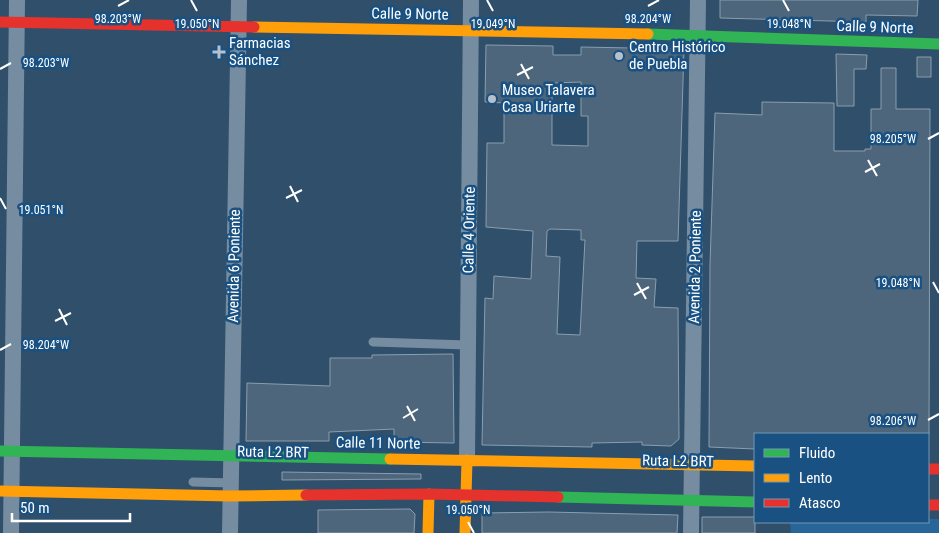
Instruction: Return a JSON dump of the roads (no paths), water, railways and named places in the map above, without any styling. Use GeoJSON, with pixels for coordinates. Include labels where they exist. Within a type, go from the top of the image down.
{"type":"FeatureCollection","features":[{"type":"Feature","properties":{"kind":"main road","name":"Calle 9 Norte"},"geometry":{"type":"LineString","coordinates":[[0,22],[698,35],[939,44]]}},
{"type":"Feature","properties":{"kind":"main road","name":"Calle 11 Norte"},"geometry":{"type":"LineString","coordinates":[[5,453],[466,465],[693,482],[754,502]]}},
{"type":"Feature","properties":{"kind":"main road"},"geometry":{"type":"LineString","coordinates":[[465,533],[466,465]]}},
{"type":"Feature","properties":{"kind":"main road","name":"Calle 11 Norte"},"geometry":{"type":"LineString","coordinates":[[9,484],[234,487],[429,494],[465,490],[693,482],[754,466]]}},
{"type":"Feature","properties":{"kind":"main road"},"geometry":{"type":"LineString","coordinates":[[428,533],[429,494]]}},
{"type":"Feature","properties":{"kind":"street"},"geometry":{"type":"LineString","coordinates":[[11,533],[9,484],[5,453],[17,0]]}},
{"type":"Feature","properties":{"kind":"street","name":"Avenida 6 Poniente"},"geometry":{"type":"LineString","coordinates":[[230,533],[234,487],[230,460],[239,0]]}},
{"type":"Feature","properties":{"kind":"street","name":"Calle 4 Oriente"},"geometry":{"type":"LineString","coordinates":[[466,465],[472,0]]}},
{"type":"Feature","properties":{"kind":"street","name":"Avenida 2 Poniente"},"geometry":{"type":"LineString","coordinates":[[691,533],[698,0]]}},
{"type":"Feature","properties":{"kind":"lane"},"geometry":{"type":"LineString","coordinates":[[372,342],[468,345]]}},
{"type":"Feature","properties":{"kind":"lane"},"geometry":{"type":"LineString","coordinates":[[466,465],[574,472]]}},
{"type":"Feature","properties":{"kind":"lane"},"geometry":{"type":"LineString","coordinates":[[181,482],[234,487]]}},
{"type":"Feature","properties":{"kind":"lane"},"geometry":{"type":"LineString","coordinates":[[367,484],[465,490]]}},
{"type":"Feature","properties":{"kind":"place","name":"Farmacias Sánchez"},"geometry":{"type":"Point","coordinates":[219,52]}},
{"type":"Feature","properties":{"kind":"place","name":"Centro Histórico de Puebla"},"geometry":{"type":"Point","coordinates":[619,56]}},
{"type":"Feature","properties":{"kind":"place","name":"Museo Talavera Casa Uriarte"},"geometry":{"type":"Point","coordinates":[492,99]}}]}
